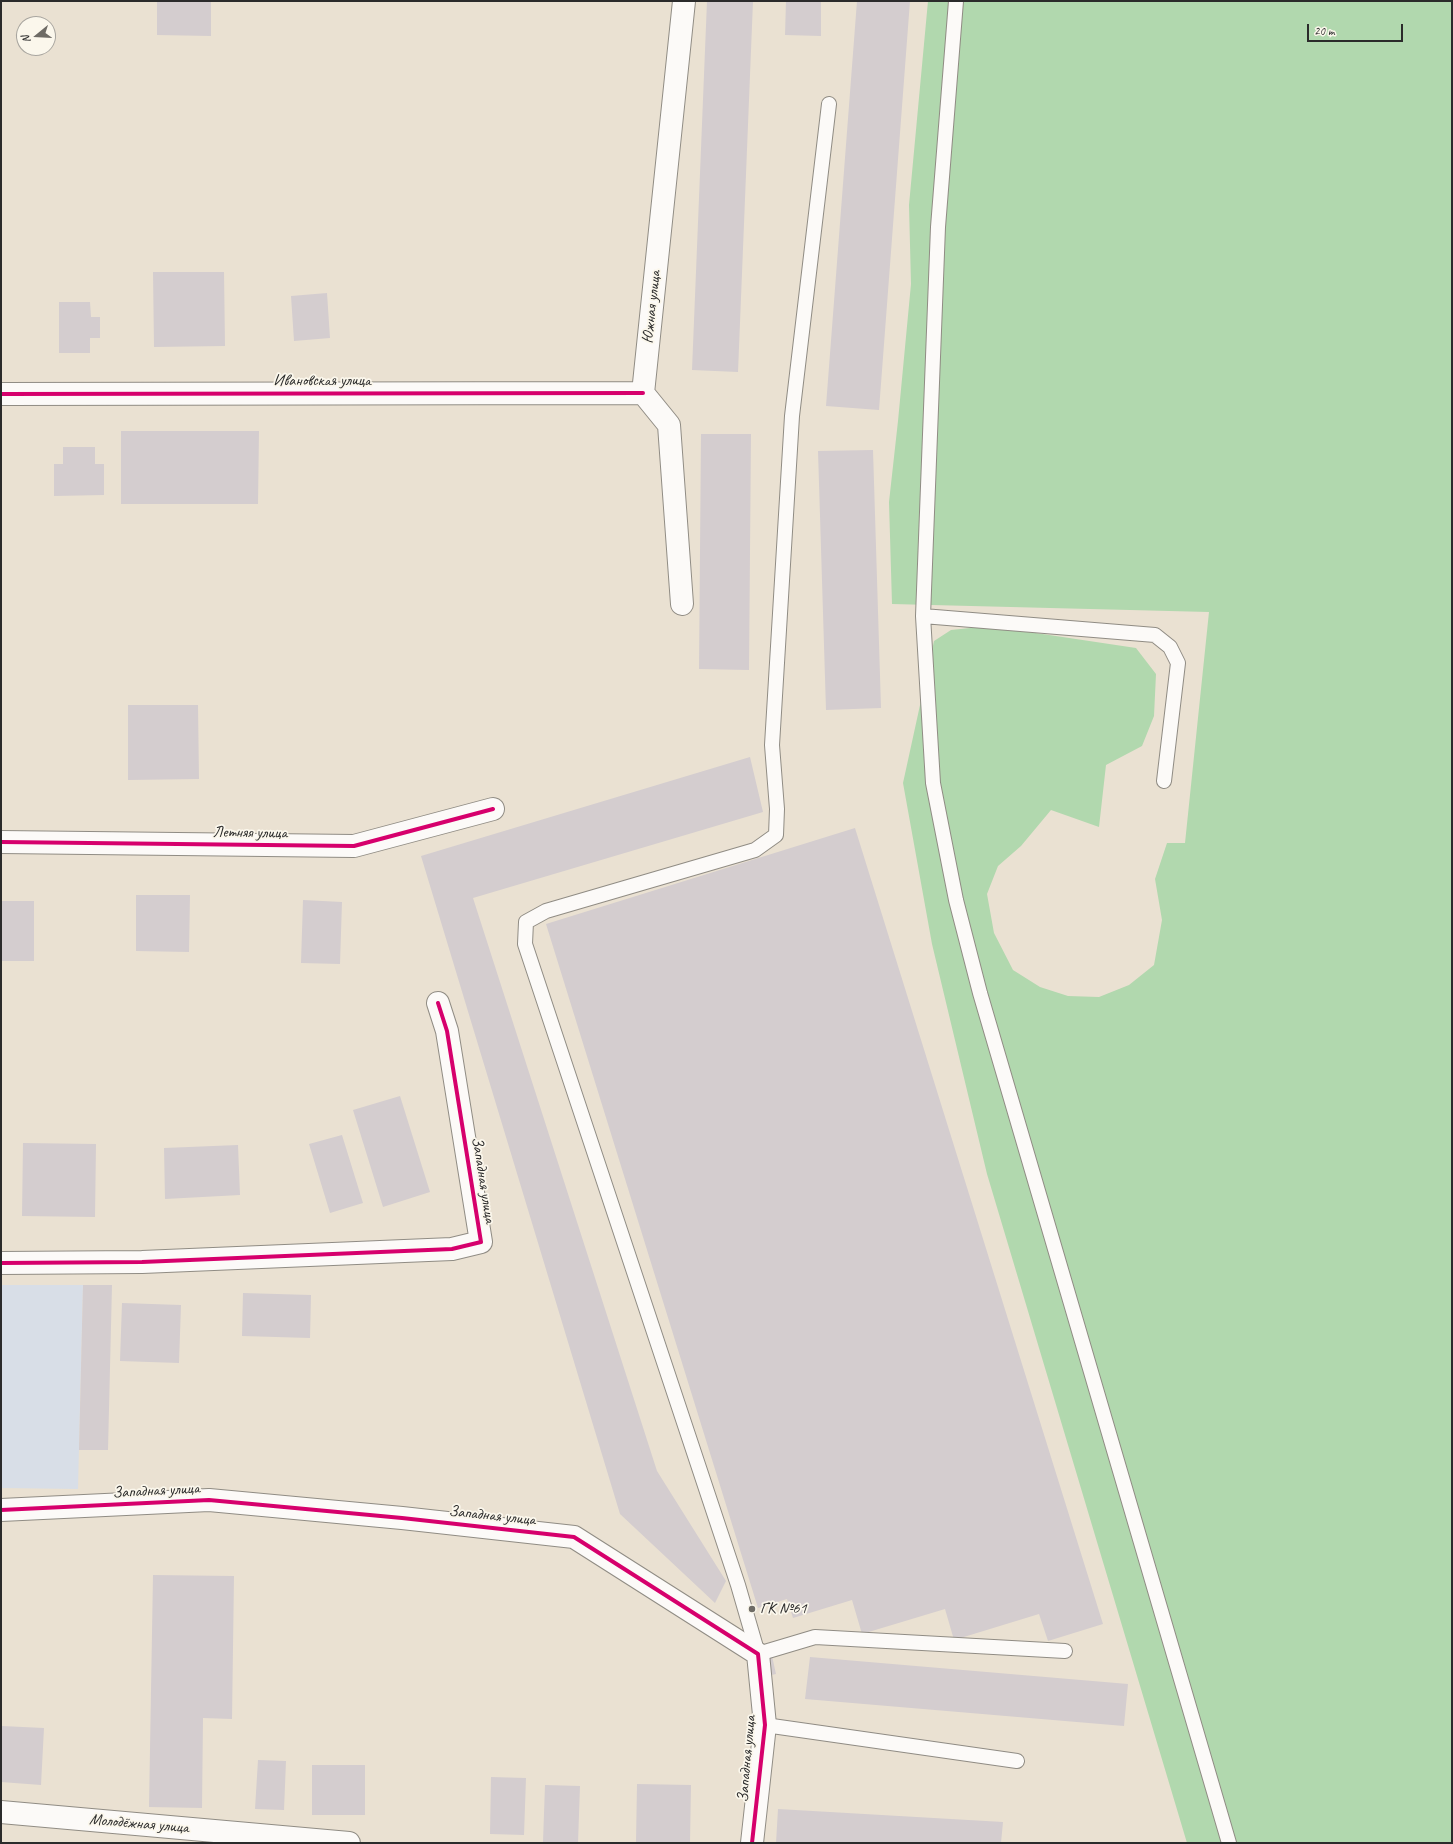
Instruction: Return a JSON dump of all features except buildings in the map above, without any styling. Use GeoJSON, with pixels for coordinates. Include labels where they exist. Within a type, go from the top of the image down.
{"type":"FeatureCollection","features":[{"type":"Feature","properties":{"kind":"street","name":"Южная улица"},"geometry":{"type":"LineString","coordinates":[[643,393],[684,1]]}},
{"type":"Feature","properties":{"kind":"street","name":"Ивановская улица"},"geometry":{"type":"LineString","coordinates":[[1,394],[643,393]]}},
{"type":"Feature","properties":{"kind":"street"},"geometry":{"type":"LineString","coordinates":[[643,393],[669,425],[682,604]]}},
{"type":"Feature","properties":{"kind":"street","name":"Летняя улица"},"geometry":{"type":"LineString","coordinates":[[1,842],[354,846],[494,809]]}},
{"type":"Feature","properties":{"kind":"street","name":"Западная улица"},"geometry":{"type":"LineString","coordinates":[[1,1263],[142,1262],[452,1249],[481,1242],[447,1031],[438,1003]]}},
{"type":"Feature","properties":{"kind":"street","name":"Западная улица"},"geometry":{"type":"LineString","coordinates":[[1,1510],[209,1500],[402,1518],[574,1537],[758,1654],[765,1725],[752,1843]]}},
{"type":"Feature","properties":{"kind":"street","name":"Молодёжная улица"},"geometry":{"type":"LineString","coordinates":[[1,1812],[348,1843]]}},
{"type":"Feature","properties":{"kind":"lane"},"geometry":{"type":"LineString","coordinates":[[956,1],[938,227],[923,616],[933,783],[956,900],[980,993],[1229,1843]]}},
{"type":"Feature","properties":{"kind":"lane"},"geometry":{"type":"LineString","coordinates":[[828,104],[792,416],[772,745],[777,809],[776,836],[755,850],[546,911],[526,922],[525,944],[738,1585],[758,1654],[815,1637],[1065,1651]]}},
{"type":"Feature","properties":{"kind":"lane"},"geometry":{"type":"LineString","coordinates":[[923,616],[1155,635],[1170,647],[1178,663],[1164,781]]}},
{"type":"Feature","properties":{"kind":"lane"},"geometry":{"type":"LineString","coordinates":[[765,1725],[1017,1761]]}},
{"type":"Feature","properties":{"kind":"shaded area"},"geometry":{"type":"Polygon","coordinates":[[[1,1285],[83,1285],[78,1489],[1,1488],[1,1285]]]}},
{"type":"Feature","properties":{"kind":"green space"},"geometry":{"type":"Polygon","coordinates":[[[928,1],[1452,1],[1452,1843],[1187,1843],[987,1174],[932,944],[903,783],[934,641],[951,630],[989,626],[1136,648],[1156,674],[1154,716],[1142,746],[1106,765],[1099,827],[1051,810],[1021,846],[998,866],[987,894],[994,933],[1013,970],[1040,987],[1068,996],[1099,997],[1129,985],[1154,965],[1162,920],[1155,879],[1167,843],[1185,843],[1209,612],[892,604],[889,502],[911,284],[909,205],[928,1]]]}},
{"type":"Feature","properties":{"kind":"cycle path"},"geometry":{"type":"LineString","coordinates":[[1,394],[643,393]]}},
{"type":"Feature","properties":{"kind":"cycle path"},"geometry":{"type":"LineString","coordinates":[[1,842],[354,846],[493,809]]}},
{"type":"Feature","properties":{"kind":"cycle path"},"geometry":{"type":"LineString","coordinates":[[1,1263],[142,1262],[452,1249],[481,1242],[447,1031],[438,1003]]}},
{"type":"Feature","properties":{"kind":"cycle path"},"geometry":{"type":"LineString","coordinates":[[1,1510],[209,1500],[402,1518],[574,1537],[758,1654],[765,1725],[752,1843]]}},
{"type":"Feature","properties":{"kind":"place","name":"ГК №61"},"geometry":{"type":"Point","coordinates":[752,1609]}}]}
